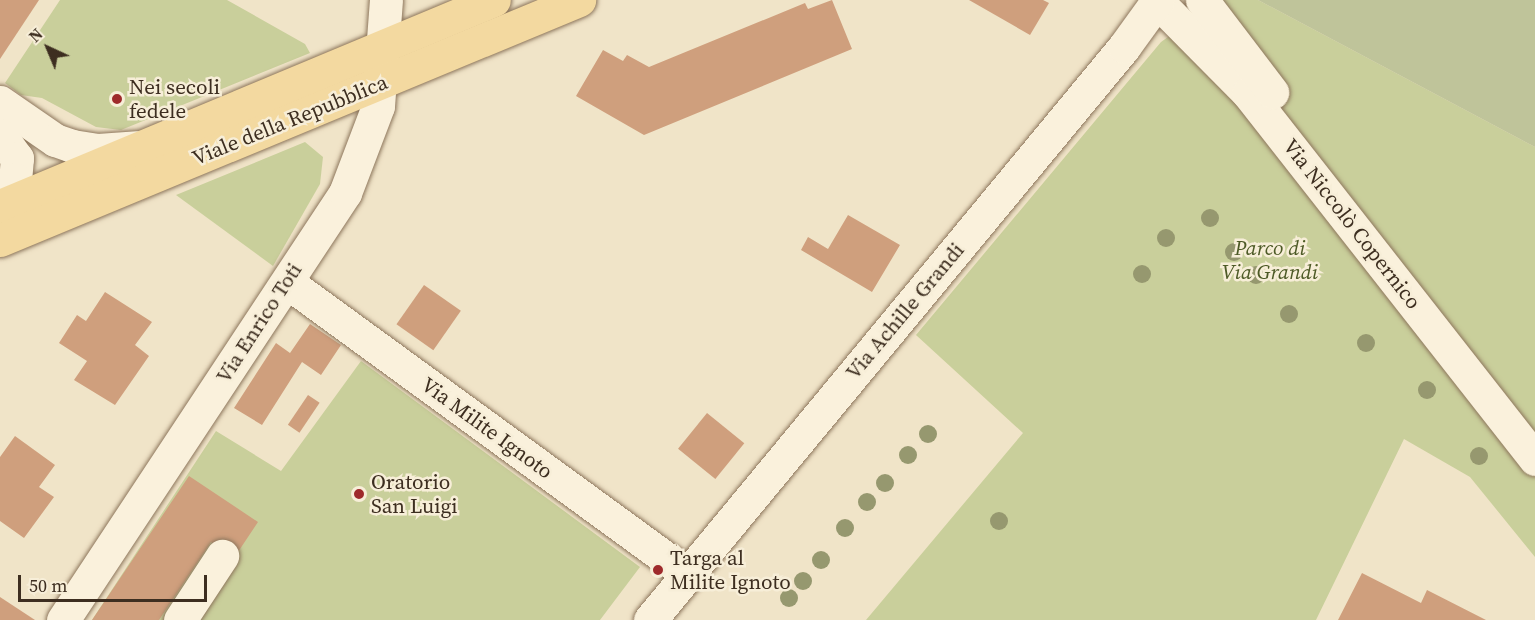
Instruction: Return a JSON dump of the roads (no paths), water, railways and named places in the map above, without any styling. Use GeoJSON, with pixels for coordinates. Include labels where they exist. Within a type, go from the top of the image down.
{"type":"FeatureCollection","features":[{"type":"Feature","properties":{"kind":"main road","name":"Viale della Repubblica"},"geometry":{"type":"LineString","coordinates":[[0,206],[494,0]]}},
{"type":"Feature","properties":{"kind":"main road","name":"Viale della Repubblica"},"geometry":{"type":"LineString","coordinates":[[0,240],[381,85],[579,0]]}},
{"type":"Feature","properties":{"kind":"street","name":"Via Enrico Toti"},"geometry":{"type":"LineString","coordinates":[[63,620],[345,193],[370,130],[381,85],[386,0]]}},
{"type":"Feature","properties":{"kind":"street","name":"Via Niccolò Copernico"},"geometry":{"type":"LineString","coordinates":[[1157,0],[1255,102],[1535,459]]}},
{"type":"Feature","properties":{"kind":"street","name":"Via Achille Grandi"},"geometry":{"type":"LineString","coordinates":[[650,620],[1124,47],[1157,0]]}},
{"type":"Feature","properties":{"kind":"street","name":"Via Niccolò Copernico"},"geometry":{"type":"LineString","coordinates":[[1202,0],[1535,430]]}},
{"type":"Feature","properties":{"kind":"street"},"geometry":{"type":"LineString","coordinates":[[0,102],[55,140],[72,146],[98,150],[148,146]]}},
{"type":"Feature","properties":{"kind":"street"},"geometry":{"type":"LineString","coordinates":[[0,135],[17,158],[15,179],[0,200]]}},
{"type":"Feature","properties":{"kind":"street","name":"Via Milite Ignoto"},"geometry":{"type":"LineString","coordinates":[[287,282],[688,574]]}},
{"type":"Feature","properties":{"kind":"street"},"geometry":{"type":"LineString","coordinates":[[180,620],[222,556]]}},
{"type":"Feature","properties":{"kind":"place","name":"Nei secoli fedele"},"geometry":{"type":"Point","coordinates":[117,99]}},
{"type":"Feature","properties":{"kind":"place","name":"Oratorio San Luigi"},"geometry":{"type":"Point","coordinates":[359,494]}},
{"type":"Feature","properties":{"kind":"place","name":"Targa al Milite Ignoto"},"geometry":{"type":"Point","coordinates":[658,570]}},
{"type":"Feature","properties":{"kind":"park label","name":"Parco di Via Grandi"},"geometry":{"type":"Point","coordinates":[1270,260]}}]}
